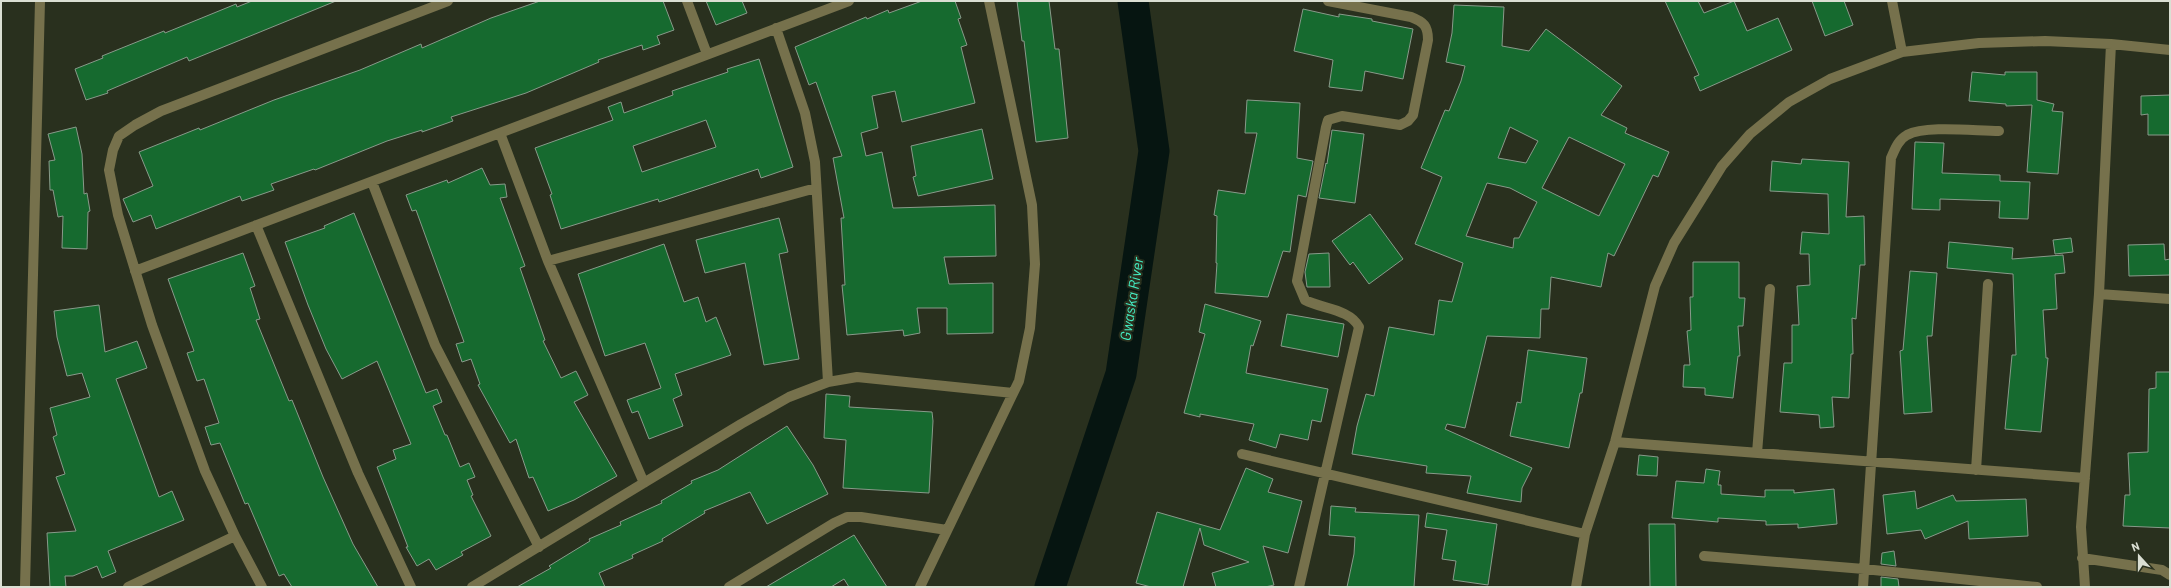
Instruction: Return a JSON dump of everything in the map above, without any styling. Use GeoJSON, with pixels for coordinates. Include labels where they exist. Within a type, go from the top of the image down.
{"type":"FeatureCollection","features":[{"type":"Feature","properties":{"kind":"street"},"geometry":{"type":"LineString","coordinates":[[25,587],[40,1]]}},
{"type":"Feature","properties":{"kind":"street"},"geometry":{"type":"LineString","coordinates":[[262,587],[235,536],[205,471],[152,325],[118,215],[109,170],[113,150],[119,136],[135,125],[161,111],[448,1]]}},
{"type":"Feature","properties":{"kind":"street"},"geometry":{"type":"LineString","coordinates":[[687,1],[707,54]]}},
{"type":"Feature","properties":{"kind":"street"},"geometry":{"type":"LineString","coordinates":[[136,271],[849,1]]}},
{"type":"Feature","properties":{"kind":"street"},"geometry":{"type":"LineString","coordinates":[[920,587],[1019,381],[1030,328],[1035,264],[1032,205],[989,1]]}},
{"type":"Feature","properties":{"kind":"street"},"geometry":{"type":"LineString","coordinates":[[1300,587],[1359,327],[1356,320],[1349,315],[1314,305],[1305,300],[1297,281],[1326,127],[1328,120],[1342,116],[1400,125],[1408,121],[1413,115],[1428,35],[1428,29],[1422,21],[1411,17],[1328,1]]}},
{"type":"Feature","properties":{"kind":"street"},"geometry":{"type":"LineString","coordinates":[[1892,1],[1902,52]]}},
{"type":"Feature","properties":{"kind":"street"},"geometry":{"type":"LineString","coordinates":[[776,28],[805,113],[815,162],[828,382]]}},
{"type":"Feature","properties":{"kind":"street"},"geometry":{"type":"LineString","coordinates":[[1576,587],[1585,534],[1615,442],[1655,286],[1674,243],[1722,166],[1750,134],[1789,102],[1830,79],[1902,52],[1979,43],[2045,41],[2112,44],[2170,50]]}},
{"type":"Feature","properties":{"kind":"street"},"geometry":{"type":"LineString","coordinates":[[2085,587],[2081,527],[2099,294],[2112,44]]}},
{"type":"Feature","properties":{"kind":"street"},"geometry":{"type":"LineString","coordinates":[[1863,587],[1891,158],[1897,144],[1906,136],[1920,130],[1999,132]]}},
{"type":"Feature","properties":{"kind":"street"},"geometry":{"type":"LineString","coordinates":[[500,133],[548,261],[644,483]]}},
{"type":"Feature","properties":{"kind":"street"},"geometry":{"type":"LineString","coordinates":[[372,182],[436,345],[539,547]]}},
{"type":"Feature","properties":{"kind":"street"},"geometry":{"type":"LineString","coordinates":[[548,261],[816,188]]}},
{"type":"Feature","properties":{"kind":"street"},"geometry":{"type":"LineString","coordinates":[[256,225],[358,473],[411,587]]}},
{"type":"Feature","properties":{"kind":"street"},"geometry":{"type":"LineString","coordinates":[[1976,470],[1988,284]]}},
{"type":"Feature","properties":{"kind":"street"},"geometry":{"type":"LineString","coordinates":[[1757,453],[1770,289]]}},
{"type":"Feature","properties":{"kind":"street"},"geometry":{"type":"LineString","coordinates":[[2099,294],[2170,299]]}},
{"type":"Feature","properties":{"kind":"street"},"geometry":{"type":"LineString","coordinates":[[472,587],[789,397],[828,382],[857,377],[1013,393]]}},
{"type":"Feature","properties":{"kind":"street"},"geometry":{"type":"LineString","coordinates":[[1615,442],[2085,478]]}},
{"type":"Feature","properties":{"kind":"street"},"geometry":{"type":"LineString","coordinates":[[1242,454],[1585,534]]}},
{"type":"Feature","properties":{"kind":"street"},"geometry":{"type":"LineString","coordinates":[[729,587],[834,523],[848,518],[861,517],[947,530]]}},
{"type":"Feature","properties":{"kind":"street"},"geometry":{"type":"LineString","coordinates":[[128,587],[235,536]]}},
{"type":"Feature","properties":{"kind":"street"},"geometry":{"type":"LineString","coordinates":[[1704,556],[1864,569],[2037,587]]}},
{"type":"Feature","properties":{"kind":"street"},"geometry":{"type":"LineString","coordinates":[[2082,558],[2162,570],[2170,575]]}},
{"type":"Feature","properties":{"kind":"building"},"geometry":{"type":"Polygon","coordinates":[[[252,1],[336,1],[189,61],[187,57],[107,91],[108,93],[86,100],[75,69],[103,58],[102,56],[164,31],[165,33],[236,4],[237,7],[252,1]]]}},
{"type":"Feature","properties":{"kind":"building"},"geometry":{"type":"Polygon","coordinates":[[[540,1],[663,1],[674,30],[657,36],[660,44],[643,50],[642,45],[598,60],[599,62],[526,93],[451,117],[453,121],[422,132],[422,130],[387,141],[315,170],[314,169],[271,184],[274,190],[242,201],[240,196],[156,229],[151,215],[133,222],[123,199],[153,186],[139,152],[199,128],[200,130],[274,100],[360,70],[421,44],[422,48],[491,18],[540,1]]]}},
{"type":"Feature","properties":{"kind":"building"},"geometry":{"type":"Polygon","coordinates":[[[706,1],[742,1],[747,13],[716,25],[706,1]]]}},
{"type":"Feature","properties":{"kind":"building"},"geometry":{"type":"Polygon","coordinates":[[[922,1],[955,1],[961,18],[958,19],[967,45],[961,47],[975,103],[902,122],[895,91],[872,96],[878,128],[861,133],[866,156],[882,152],[893,208],[995,205],[996,256],[944,257],[949,284],[993,283],[993,333],[947,334],[947,308],[917,308],[920,333],[904,336],[903,330],[847,335],[842,285],[845,285],[841,218],[844,218],[833,158],[842,156],[816,82],[809,85],[795,47],[866,17],[867,19],[888,10],[889,13],[922,1]]]}},
{"type":"Feature","properties":{"kind":"building"},"geometry":{"type":"Polygon","coordinates":[[[1017,1],[1049,1],[1055,49],[1059,49],[1068,138],[1036,142],[1024,41],[1022,41],[1017,1]]]}},
{"type":"Feature","properties":{"kind":"building"},"geometry":{"type":"Polygon","coordinates":[[[1665,1],[1698,1],[1704,13],[1734,1],[1747,31],[1778,18],[1792,50],[1700,91],[1694,77],[1699,75],[1665,1]]]}},
{"type":"Feature","properties":{"kind":"building"},"geometry":{"type":"Polygon","coordinates":[[[1812,1],[1844,1],[1853,25],[1825,36],[1812,1]]]}},
{"type":"Feature","properties":{"kind":"building"},"geometry":{"type":"Polygon","coordinates":[[[1454,5],[1504,7],[1502,46],[1529,51],[1546,29],[1622,86],[1601,115],[1627,128],[1625,133],[1669,152],[1658,177],[1653,175],[1614,256],[1608,253],[1601,287],[1551,277],[1549,309],[1541,309],[1540,338],[1487,336],[1465,428],[1447,424],[1445,429],[1532,468],[1522,488],[1521,502],[1467,493],[1471,476],[1426,473],[1427,466],[1352,454],[1357,426],[1366,394],[1374,396],[1389,327],[1434,335],[1439,300],[1452,302],[1463,263],[1415,244],[1442,177],[1421,168],[1445,110],[1449,111],[1461,81],[1465,66],[1446,62],[1452,33],[1454,5]],[[1510,127],[1498,158],[1526,163],[1538,141],[1510,127]],[[1569,137],[1542,188],[1599,216],[1625,164],[1569,137]],[[1487,183],[1466,236],[1513,248],[1514,238],[1519,238],[1537,202],[1510,188],[1487,183]]]}},
{"type":"Feature","properties":{"kind":"building"},"geometry":{"type":"Polygon","coordinates":[[[1303,9],[1339,17],[1339,14],[1372,19],[1372,21],[1413,29],[1403,79],[1365,71],[1362,91],[1329,87],[1333,60],[1294,51],[1303,9]]]}},
{"type":"Feature","properties":{"kind":"building"},"geometry":{"type":"Polygon","coordinates":[[[759,59],[793,167],[761,178],[758,169],[659,202],[658,199],[561,229],[550,195],[552,194],[535,148],[613,120],[608,107],[621,102],[624,113],[673,95],[672,91],[728,72],[727,69],[759,59]],[[706,120],[633,146],[642,172],[716,147],[706,120]]]}},
{"type":"Feature","properties":{"kind":"building"},"geometry":{"type":"Polygon","coordinates":[[[1972,72],[2005,75],[2005,72],[2037,72],[2037,100],[2054,104],[2052,111],[2063,112],[2058,174],[2027,172],[2032,105],[2006,106],[2006,104],[1969,101],[1972,72]]]}},
{"type":"Feature","properties":{"kind":"building"},"geometry":{"type":"Polygon","coordinates":[[[2170,95],[2170,135],[2148,135],[2148,114],[2141,115],[2141,96],[2170,95]]]}},
{"type":"Feature","properties":{"kind":"building"},"geometry":{"type":"Polygon","coordinates":[[[1247,100],[1300,103],[1297,158],[1313,161],[1306,197],[1298,195],[1290,252],[1283,251],[1268,297],[1215,293],[1217,263],[1217,216],[1214,215],[1218,190],[1245,194],[1257,133],[1245,133],[1247,100]]]}},
{"type":"Feature","properties":{"kind":"building"},"geometry":{"type":"Polygon","coordinates":[[[76,127],[82,154],[84,194],[87,193],[90,211],[88,212],[87,249],[62,248],[63,216],[58,217],[53,190],[50,190],[49,161],[55,160],[48,134],[76,127]]]}},
{"type":"Feature","properties":{"kind":"building"},"geometry":{"type":"Polygon","coordinates":[[[982,129],[993,179],[918,196],[913,177],[916,176],[911,146],[982,129]]]}},
{"type":"Feature","properties":{"kind":"building"},"geometry":{"type":"Polygon","coordinates":[[[1332,130],[1364,134],[1355,203],[1319,198],[1326,163],[1327,164],[1332,130]]]}},
{"type":"Feature","properties":{"kind":"building"},"geometry":{"type":"Polygon","coordinates":[[[1915,142],[1944,143],[1942,173],[2000,175],[2000,181],[2030,182],[2028,219],[1999,218],[2000,201],[1940,199],[1940,210],[1912,209],[1915,142]]]}},
{"type":"Feature","properties":{"kind":"building"},"geometry":{"type":"Polygon","coordinates":[[[1802,159],[1849,162],[1846,217],[1864,216],[1865,265],[1860,265],[1856,319],[1852,318],[1853,354],[1851,354],[1849,398],[1832,397],[1834,427],[1820,428],[1819,415],[1780,412],[1784,363],[1792,363],[1792,325],[1799,325],[1797,286],[1810,285],[1809,254],[1800,254],[1802,232],[1829,234],[1828,194],[1770,191],[1772,161],[1801,164],[1802,159]]]}},
{"type":"Feature","properties":{"kind":"building"},"geometry":{"type":"Polygon","coordinates":[[[482,168],[490,185],[505,184],[507,197],[500,198],[525,266],[520,268],[545,340],[543,341],[561,378],[576,371],[588,395],[574,402],[617,476],[574,500],[548,511],[533,477],[529,478],[516,439],[510,443],[478,385],[480,384],[471,359],[462,362],[456,344],[464,342],[416,210],[412,211],[406,195],[447,180],[448,183],[482,168]]]}},
{"type":"Feature","properties":{"kind":"building"},"geometry":{"type":"Polygon","coordinates":[[[354,213],[426,393],[437,389],[442,402],[433,406],[445,435],[447,435],[460,467],[469,463],[475,477],[467,480],[473,495],[471,496],[491,536],[461,552],[463,555],[436,570],[429,559],[417,566],[406,547],[408,547],[377,467],[396,459],[393,450],[411,444],[377,361],[342,379],[326,349],[285,242],[325,228],[324,226],[354,213]]]}},
{"type":"Feature","properties":{"kind":"building"},"geometry":{"type":"Polygon","coordinates":[[[1370,214],[1403,259],[1369,284],[1353,262],[1350,265],[1332,241],[1370,214]]]}},
{"type":"Feature","properties":{"kind":"building"},"geometry":{"type":"Polygon","coordinates":[[[779,218],[788,252],[779,254],[799,359],[764,365],[745,263],[705,273],[696,240],[779,218]]]}},
{"type":"Feature","properties":{"kind":"building"},"geometry":{"type":"Polygon","coordinates":[[[2071,238],[2073,252],[2055,254],[2053,240],[2071,238]]]}},
{"type":"Feature","properties":{"kind":"building"},"geometry":{"type":"Polygon","coordinates":[[[1949,242],[2013,248],[2012,259],[2063,255],[2065,273],[2055,274],[2057,309],[2043,310],[2046,358],[2048,358],[2041,432],[2005,429],[2012,355],[2016,355],[2013,274],[1947,268],[1949,242]]]}},
{"type":"Feature","properties":{"kind":"building"},"geometry":{"type":"Polygon","coordinates":[[[664,244],[684,302],[698,297],[706,322],[716,317],[731,355],[675,374],[682,395],[673,399],[683,426],[649,439],[638,411],[632,413],[627,400],[661,388],[645,343],[605,356],[578,274],[664,244]]]}},
{"type":"Feature","properties":{"kind":"building"},"geometry":{"type":"Polygon","coordinates":[[[2164,244],[2165,260],[2170,259],[2170,275],[2129,276],[2128,245],[2164,244]]]}},
{"type":"Feature","properties":{"kind":"building"},"geometry":{"type":"Polygon","coordinates":[[[243,253],[255,286],[250,288],[260,319],[256,320],[289,401],[292,400],[323,477],[353,544],[378,587],[292,587],[284,574],[279,576],[248,503],[245,504],[220,443],[211,445],[205,427],[219,423],[204,379],[197,381],[187,353],[194,351],[168,279],[243,253]]]}},
{"type":"Feature","properties":{"kind":"building"},"geometry":{"type":"Polygon","coordinates":[[[1329,253],[1330,287],[1307,287],[1305,272],[1309,254],[1329,253]]]}},
{"type":"Feature","properties":{"kind":"building"},"geometry":{"type":"Polygon","coordinates":[[[1693,262],[1739,262],[1739,298],[1745,298],[1743,326],[1738,326],[1740,356],[1738,356],[1733,398],[1705,395],[1705,388],[1683,387],[1684,365],[1690,365],[1687,331],[1691,330],[1690,297],[1693,297],[1693,262]]]}},
{"type":"Feature","properties":{"kind":"building"},"geometry":{"type":"Polygon","coordinates":[[[1910,271],[1937,273],[1932,336],[1927,336],[1932,412],[1904,414],[1900,351],[1903,350],[1910,271]]]}},
{"type":"Feature","properties":{"kind":"building"},"geometry":{"type":"Polygon","coordinates":[[[1205,304],[1261,321],[1253,346],[1251,345],[1246,373],[1328,389],[1321,422],[1312,420],[1308,440],[1280,434],[1276,448],[1249,440],[1254,424],[1200,414],[1200,417],[1184,413],[1205,334],[1199,332],[1205,304]]]}},
{"type":"Feature","properties":{"kind":"building"},"geometry":{"type":"Polygon","coordinates":[[[99,305],[105,352],[137,341],[147,368],[116,379],[159,497],[172,491],[184,520],[108,551],[116,572],[102,578],[97,566],[73,576],[65,576],[66,587],[50,587],[47,533],[76,531],[56,477],[65,474],[53,437],[57,435],[50,408],[90,397],[82,373],[67,376],[57,337],[54,311],[99,305]]]}},
{"type":"Feature","properties":{"kind":"building"},"geometry":{"type":"Polygon","coordinates":[[[1287,314],[1344,324],[1338,357],[1281,346],[1287,314]]]}},
{"type":"Feature","properties":{"kind":"building"},"geometry":{"type":"Polygon","coordinates":[[[1528,350],[1587,358],[1582,393],[1580,393],[1569,448],[1510,436],[1517,402],[1521,403],[1528,350]]]}},
{"type":"Feature","properties":{"kind":"building"},"geometry":{"type":"Polygon","coordinates":[[[2156,372],[2170,372],[2170,528],[2123,526],[2125,495],[2130,495],[2128,453],[2148,452],[2149,389],[2156,388],[2156,372]]]}},
{"type":"Feature","properties":{"kind":"building"},"geometry":{"type":"Polygon","coordinates":[[[826,394],[850,396],[849,407],[932,412],[933,421],[929,493],[843,488],[846,440],[824,438],[826,394]]]}},
{"type":"Feature","properties":{"kind":"building"},"geometry":{"type":"Polygon","coordinates":[[[787,426],[813,465],[828,494],[767,524],[750,492],[704,511],[705,513],[662,539],[663,541],[632,555],[633,558],[599,573],[605,587],[517,587],[551,568],[549,566],[590,541],[589,539],[621,525],[620,522],[662,503],[661,501],[692,483],[691,481],[718,470],[787,426]]]}},
{"type":"Feature","properties":{"kind":"building"},"geometry":{"type":"Polygon","coordinates":[[[1639,455],[1658,457],[1657,476],[1637,475],[1639,455]]]}},
{"type":"Feature","properties":{"kind":"building"},"geometry":{"type":"Polygon","coordinates":[[[1246,468],[1273,479],[1268,492],[1302,501],[1288,553],[1263,546],[1274,585],[1265,587],[1216,587],[1212,573],[1249,562],[1204,545],[1200,528],[1183,587],[1151,587],[1136,583],[1157,512],[1220,530],[1246,468]]]}},
{"type":"Feature","properties":{"kind":"building"},"geometry":{"type":"Polygon","coordinates":[[[1706,469],[1720,471],[1718,485],[1721,485],[1721,494],[1765,497],[1765,490],[1794,490],[1794,493],[1834,489],[1837,524],[1798,528],[1798,524],[1766,525],[1766,521],[1718,518],[1718,522],[1672,518],[1676,481],[1704,483],[1706,469]]]}},
{"type":"Feature","properties":{"kind":"building"},"geometry":{"type":"Polygon","coordinates":[[[1915,491],[1917,509],[1953,495],[1956,501],[2026,499],[2028,536],[1969,539],[1968,521],[1925,539],[1921,530],[1887,534],[1883,495],[1915,491]]]}},
{"type":"Feature","properties":{"kind":"building"},"geometry":{"type":"Polygon","coordinates":[[[1331,506],[1356,508],[1355,512],[1419,515],[1414,587],[1347,587],[1354,554],[1355,537],[1329,535],[1331,506]]]}},
{"type":"Feature","properties":{"kind":"building"},"geometry":{"type":"Polygon","coordinates":[[[1427,513],[1497,524],[1488,585],[1453,580],[1456,561],[1442,559],[1447,530],[1425,527],[1427,513]]]}},
{"type":"Feature","properties":{"kind":"building"},"geometry":{"type":"Polygon","coordinates":[[[1649,524],[1675,524],[1676,587],[1650,587],[1649,524]]]}},
{"type":"Feature","properties":{"kind":"building"},"geometry":{"type":"Polygon","coordinates":[[[854,535],[887,587],[849,587],[844,579],[831,587],[766,587],[854,535]]]}},
{"type":"Feature","properties":{"kind":"building"},"geometry":{"type":"Polygon","coordinates":[[[1894,551],[1896,566],[1881,564],[1882,553],[1894,551]]]}},
{"type":"Feature","properties":{"kind":"building"},"geometry":{"type":"Polygon","coordinates":[[[1881,577],[1898,579],[1899,587],[1881,587],[1881,577]]]}},
{"type":"Feature","properties":{"kind":"waterway","name":"Gwaska River"},"geometry":{"type":"LineString","coordinates":[[1050,587],[1121,374],[1154,151],[1133,1]]}}]}
